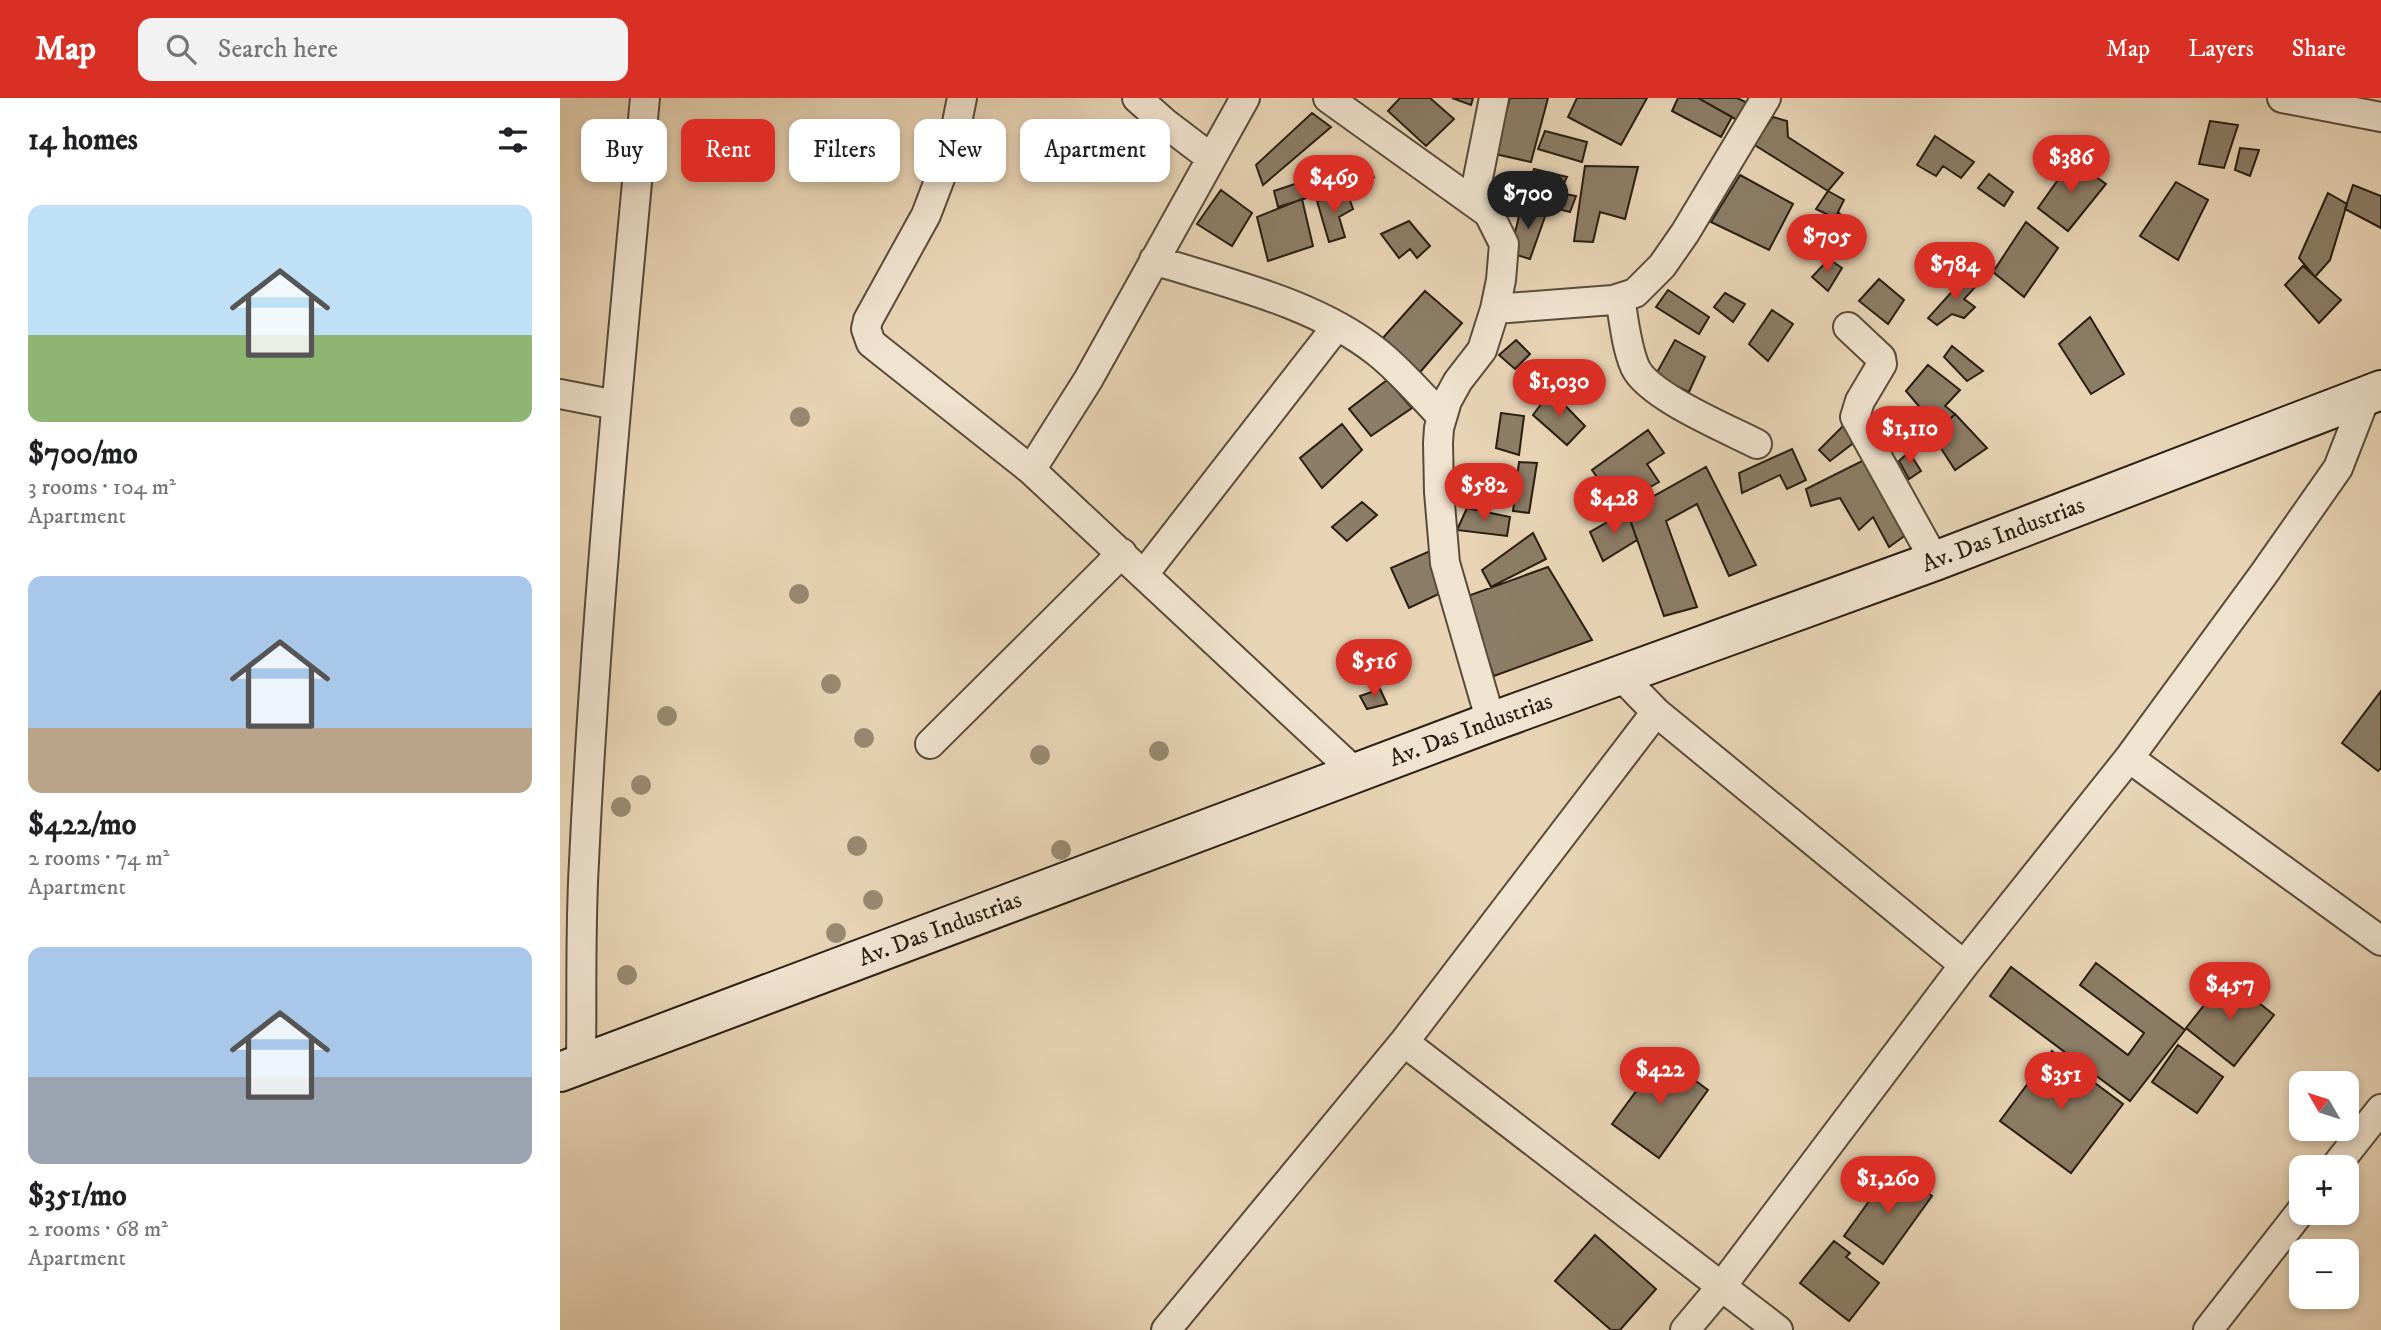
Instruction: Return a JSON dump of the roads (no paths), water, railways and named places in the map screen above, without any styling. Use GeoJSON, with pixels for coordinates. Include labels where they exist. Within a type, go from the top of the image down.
{"type":"FeatureCollection","features":[{"type":"Feature","properties":{"kind":"main road","name":"Av. Das Industrias"},"geometry":{"type":"LineString","coordinates":[[571,1067],[1491,722],[1935,561],[2373,393]]}},
{"type":"Feature","properties":{"kind":"street"},"geometry":{"type":"LineString","coordinates":[[571,1067],[598,634],[645,98]]}},
{"type":"Feature","properties":{"kind":"street"},"geometry":{"type":"LineString","coordinates":[[962,98],[952,147],[926,215],[868,320],[866,329],[871,343],[1031,470],[1356,773]]}},
{"type":"Feature","properties":{"kind":"street"},"geometry":{"type":"LineString","coordinates":[[1137,98],[1211,158]]}},
{"type":"Feature","properties":{"kind":"street"},"geometry":{"type":"LineString","coordinates":[[1031,470],[1088,380],[1245,98]]}},
{"type":"Feature","properties":{"kind":"street"},"geometry":{"type":"LineString","coordinates":[[1328,98],[1487,212]]}},
{"type":"Feature","properties":{"kind":"street"},"geometry":{"type":"LineString","coordinates":[[1491,722],[1445,563],[1438,436],[1447,401],[1458,381],[1482,350],[1501,280],[1503,244],[1480,196],[1478,178],[1494,98]]}},
{"type":"Feature","properties":{"kind":"street"},"geometry":{"type":"LineString","coordinates":[[1495,309],[1620,298],[1635,293],[1662,266],[1685,233],[1766,98]]}},
{"type":"Feature","properties":{"kind":"street"},"geometry":{"type":"LineString","coordinates":[[2282,98],[2381,117]]}},
{"type":"Feature","properties":{"kind":"street"},"geometry":{"type":"LineString","coordinates":[[1154,260],[1271,298],[1337,326],[1376,351],[1442,417]]}},
{"type":"Feature","properties":{"kind":"street"},"geometry":{"type":"LineString","coordinates":[[1620,298],[1633,358],[1642,378],[1681,406],[1757,444]]}},
{"type":"Feature","properties":{"kind":"street"},"geometry":{"type":"LineString","coordinates":[[1144,574],[1337,326]]}},
{"type":"Feature","properties":{"kind":"street"},"geometry":{"type":"LineString","coordinates":[[1848,327],[1881,358],[1882,364],[1860,401],[1855,417],[1935,561]]}},
{"type":"Feature","properties":{"kind":"street"},"geometry":{"type":"LineString","coordinates":[[1685,1330],[1721,1287],[1964,965],[2129,758],[2318,498],[2337,468],[2373,393]]}},
{"type":"Feature","properties":{"kind":"street"},"geometry":{"type":"LineString","coordinates":[[560,394],[616,405]]}},
{"type":"Feature","properties":{"kind":"street"},"geometry":{"type":"LineString","coordinates":[[930,744],[1122,553]]}},
{"type":"Feature","properties":{"kind":"street"},"geometry":{"type":"LineString","coordinates":[[1621,676],[1656,712],[1964,965]]}},
{"type":"Feature","properties":{"kind":"street"},"geometry":{"type":"LineString","coordinates":[[1166,1330],[1404,1042],[1656,712]]}},
{"type":"Feature","properties":{"kind":"street"},"geometry":{"type":"LineString","coordinates":[[2129,758],[2381,941]]}},
{"type":"Feature","properties":{"kind":"street"},"geometry":{"type":"LineString","coordinates":[[1404,1042],[1778,1330]]}},
{"type":"Feature","properties":{"kind":"street"},"geometry":{"type":"LineString","coordinates":[[2345,1155],[2381,1109]]}},
{"type":"Feature","properties":{"kind":"street"},"geometry":{"type":"LineString","coordinates":[[2208,1330],[2290,1225]]}}]}
